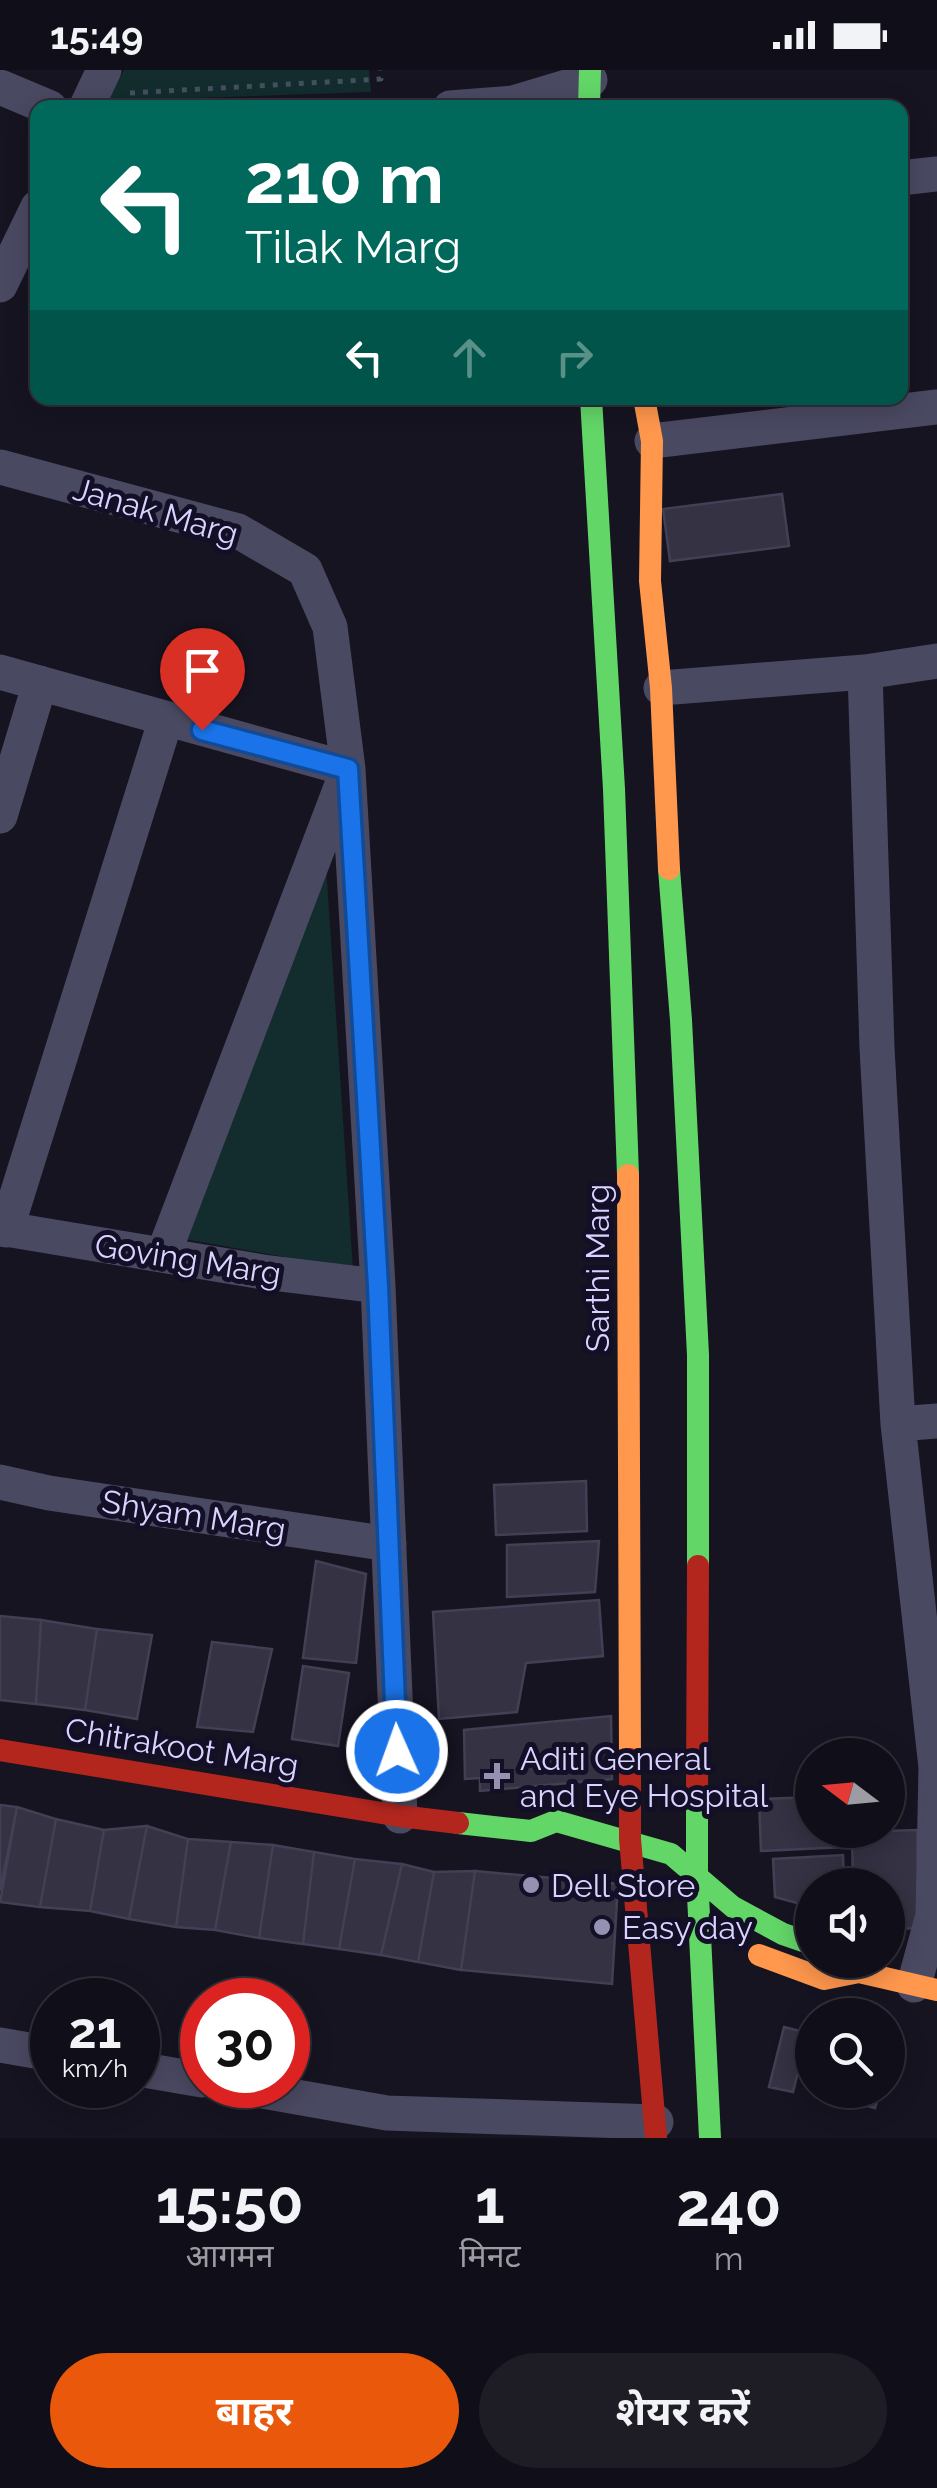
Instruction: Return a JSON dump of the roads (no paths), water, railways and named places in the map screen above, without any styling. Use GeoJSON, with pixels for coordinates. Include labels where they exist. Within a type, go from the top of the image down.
{"type":"FeatureCollection","features":[{"type":"Feature","properties":{"kind":"street"},"geometry":{"type":"LineString","coordinates":[[95,100],[116,82]]}},
{"type":"Feature","properties":{"kind":"street"},"geometry":{"type":"LineString","coordinates":[[0,87],[31,100]]}},
{"type":"Feature","properties":{"kind":"street"},"geometry":{"type":"LineString","coordinates":[[538,100],[591,91]]}},
{"type":"Feature","properties":{"kind":"street"},"geometry":{"type":"LineString","coordinates":[[908,177],[937,174]]}},
{"type":"Feature","properties":{"kind":"street"},"geometry":{"type":"LineString","coordinates":[[0,284],[30,223]]}},
{"type":"Feature","properties":{"kind":"street","name":"Sarthi Marg"},"geometry":{"type":"LineString","coordinates":[[596,405],[623,446],[614,788],[638,1349],[630,1839],[642,1875],[656,2130]]}},
{"type":"Feature","properties":{"kind":"street"},"geometry":{"type":"LineString","coordinates":[[641,405],[623,446],[650,581],[661,688],[664,800],[681,1020],[698,1920],[710,2138]]}},
{"type":"Feature","properties":{"kind":"street"},"geometry":{"type":"LineString","coordinates":[[623,446],[937,407]]}},
{"type":"Feature","properties":{"kind":"street","name":"Janak Marg"},"geometry":{"type":"LineString","coordinates":[[0,467],[238,531],[305,570],[330,627],[348,769]]}},
{"type":"Feature","properties":{"kind":"street"},"geometry":{"type":"LineString","coordinates":[[661,688],[865,672],[937,662]]}},
{"type":"Feature","properties":{"kind":"street"},"geometry":{"type":"LineString","coordinates":[[0,672],[348,769]]}},
{"type":"Feature","properties":{"kind":"street"},"geometry":{"type":"LineString","coordinates":[[865,672],[877,1048],[898,1424],[936,1767],[934,1915],[926,1988],[892,1978]]}},
{"type":"Feature","properties":{"kind":"street"},"geometry":{"type":"LineString","coordinates":[[0,816],[40,683]]}},
{"type":"Feature","properties":{"kind":"street"},"geometry":{"type":"LineString","coordinates":[[3,1229],[166,720]]}},
{"type":"Feature","properties":{"kind":"street"},"geometry":{"type":"LineString","coordinates":[[163,1255],[348,769]]}},
{"type":"Feature","properties":{"kind":"street"},"geometry":{"type":"LineString","coordinates":[[348,769],[378,1286],[400,1816]]}},
{"type":"Feature","properties":{"kind":"street","name":"Goving Marg"},"geometry":{"type":"LineString","coordinates":[[3,1229],[378,1286]]}},
{"type":"Feature","properties":{"kind":"street"},"geometry":{"type":"LineString","coordinates":[[898,1424],[937,1421]]}},
{"type":"Feature","properties":{"kind":"street","name":"Shyam Marg"},"geometry":{"type":"LineString","coordinates":[[0,1482],[49,1493],[388,1544]]}},
{"type":"Feature","properties":{"kind":"street","name":"Chitrakoot Marg"},"geometry":{"type":"LineString","coordinates":[[0,1750],[400,1816],[531,1831],[556,1821],[630,1839],[670,1854],[714,1894],[795,1938]]}},
{"type":"Feature","properties":{"kind":"street"},"geometry":{"type":"LineString","coordinates":[[531,1831],[553,1850]]}},
{"type":"Feature","properties":{"kind":"street"},"geometry":{"type":"LineString","coordinates":[[604,1860],[642,1875]]}},
{"type":"Feature","properties":{"kind":"street"},"geometry":{"type":"LineString","coordinates":[[674,1896],[719,1936]]}},
{"type":"Feature","properties":{"kind":"street"},"geometry":{"type":"LineString","coordinates":[[742,1949],[795,1968]]}},
{"type":"Feature","properties":{"kind":"street"},"geometry":{"type":"LineString","coordinates":[[0,2045],[30,2050]]}},
{"type":"Feature","properties":{"kind":"street"},"geometry":{"type":"LineString","coordinates":[[310,2105],[387,2125],[656,2130]]}},
{"type":"Feature","properties":{"kind":"place","name":"Aditi General and Eye Hospital"},"geometry":{"type":"Point","coordinates":[497,1776]}},
{"type":"Feature","properties":{"kind":"place","name":"Dell Store"},"geometry":{"type":"Point","coordinates":[531,1885]}},
{"type":"Feature","properties":{"kind":"place","name":"Easy day"},"geometry":{"type":"Point","coordinates":[602,1927]}}]}
